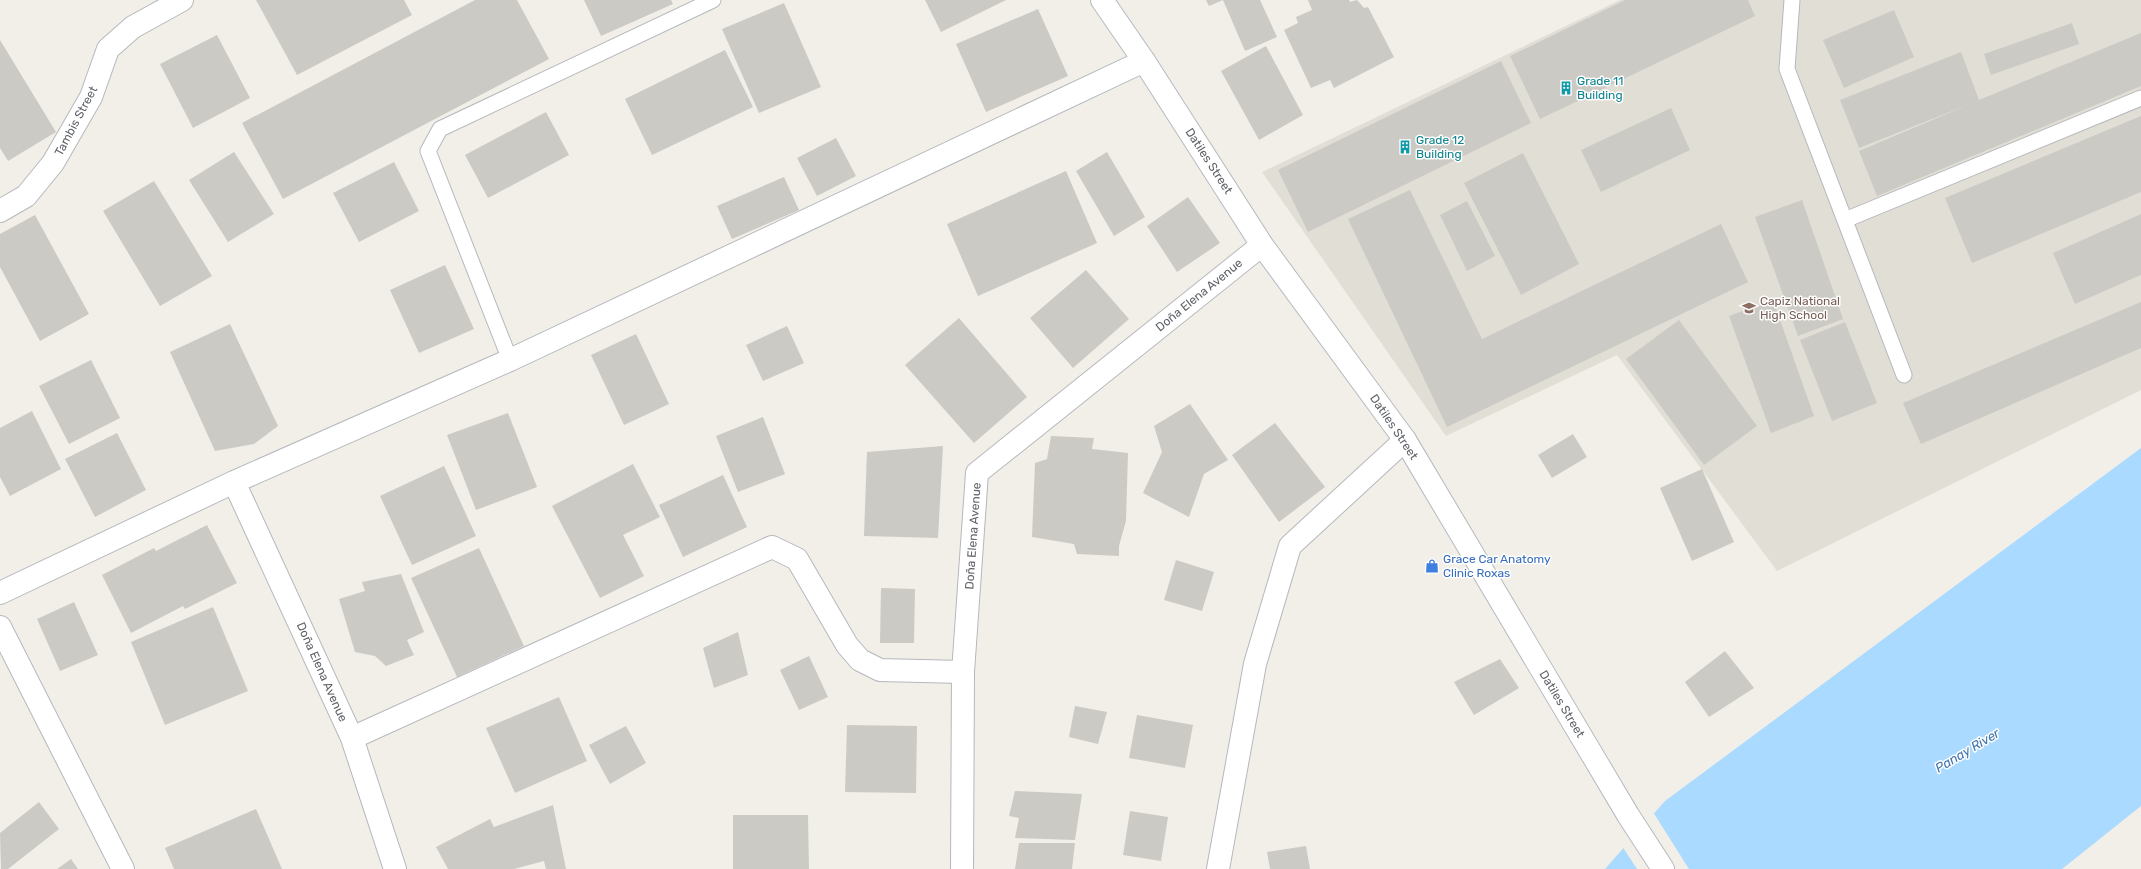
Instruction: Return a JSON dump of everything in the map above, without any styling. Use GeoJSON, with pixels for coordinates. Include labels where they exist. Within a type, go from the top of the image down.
{"type":"FeatureCollection","features":[{"type":"Feature","properties":{"kind":"street","name":"Tambis Street"},"geometry":{"type":"LineString","coordinates":[[0,211],[26,196],[53,164],[91,97],[108,49],[133,27],[182,0]]}},
{"type":"Feature","properties":{"kind":"street","name":"Datiles Street"},"geometry":{"type":"LineString","coordinates":[[1102,0],[1144,61],[1262,245],[1405,440],[1628,815],[1663,869]]}},
{"type":"Feature","properties":{"kind":"street"},"geometry":{"type":"LineString","coordinates":[[0,593],[234,482],[510,360],[1144,61]]}},
{"type":"Feature","properties":{"kind":"street","name":"Doña Elena Avenue"},"geometry":{"type":"LineString","coordinates":[[962,869],[963,672],[978,473],[1262,245]]}},
{"type":"Feature","properties":{"kind":"street"},"geometry":{"type":"LineString","coordinates":[[1218,869],[1255,664],[1290,546],[1405,440]]}},
{"type":"Feature","properties":{"kind":"street","name":"Doña Elena Avenue"},"geometry":{"type":"LineString","coordinates":[[234,482],[352,738],[395,869]]}},
{"type":"Feature","properties":{"kind":"street"},"geometry":{"type":"LineString","coordinates":[[352,738],[772,547],[797,559],[846,645],[860,660],[880,670],[963,672]]}},
{"type":"Feature","properties":{"kind":"street"},"geometry":{"type":"LineString","coordinates":[[0,627],[123,869]]}},
{"type":"Feature","properties":{"kind":"lane"},"geometry":{"type":"LineString","coordinates":[[510,360],[428,150],[440,129],[713,0]]}},
{"type":"Feature","properties":{"kind":"lane"},"geometry":{"type":"LineString","coordinates":[[1792,0],[1787,69],[1904,375]]}},
{"type":"Feature","properties":{"kind":"lane"},"geometry":{"type":"LineString","coordinates":[[1845,220],[2141,98]]}},
{"type":"Feature","properties":{"kind":"shaded area","name":"Capiz National High School"},"geometry":{"type":"Polygon","coordinates":[[[1620,0],[2141,0],[2141,390],[1777,571],[1617,355],[1446,436],[1262,172],[1620,0]]]}},
{"type":"Feature","properties":{"kind":"water","name":"Panay River"},"geometry":{"type":"Polygon","coordinates":[[[2141,448],[2141,806],[2062,869],[1605,869],[1665,801],[2141,448]]]}},
{"type":"Feature","properties":{"kind":"pier"},"geometry":{"type":"Polygon","coordinates":[[[1653,812],[1689,869],[1637,869],[1622,846],[1653,812]]]}},
{"type":"Feature","properties":{"kind":"building"},"geometry":{"type":"Polygon","coordinates":[[[256,0],[404,0],[412,15],[297,75],[256,0]]]}},
{"type":"Feature","properties":{"kind":"building"},"geometry":{"type":"Polygon","coordinates":[[[475,0],[517,0],[549,59],[283,199],[242,123],[475,0]]]}},
{"type":"Feature","properties":{"kind":"building"},"geometry":{"type":"Polygon","coordinates":[[[584,0],[671,0],[673,4],[601,36],[584,0]]]}},
{"type":"Feature","properties":{"kind":"building"},"geometry":{"type":"Polygon","coordinates":[[[925,0],[1006,0],[941,32],[925,0]]]}},
{"type":"Feature","properties":{"kind":"building"},"geometry":{"type":"Polygon","coordinates":[[[1206,0],[1223,0],[1209,6],[1206,0]]]}},
{"type":"Feature","properties":{"kind":"building"},"geometry":{"type":"Polygon","coordinates":[[[1223,0],[1260,0],[1277,37],[1245,51],[1223,0]]]}},
{"type":"Feature","properties":{"kind":"building"},"geometry":{"type":"Polygon","coordinates":[[[1308,0],[1349,0],[1350,2],[1357,0],[1364,8],[1368,7],[1394,57],[1334,88],[1330,80],[1311,88],[1284,30],[1298,23],[1296,17],[1312,10],[1308,0]]]}},
{"type":"Feature","properties":{"kind":"building","name":"Grade 11 Building"},"geometry":{"type":"Polygon","coordinates":[[[1625,0],[1748,0],[1755,16],[1540,119],[1510,56],[1625,0]]]}},
{"type":"Feature","properties":{"kind":"building"},"geometry":{"type":"Polygon","coordinates":[[[784,3],[821,87],[759,113],[722,29],[784,3]]]}},
{"type":"Feature","properties":{"kind":"building"},"geometry":{"type":"Polygon","coordinates":[[[1038,9],[1068,76],[986,112],[956,44],[1038,9]]]}},
{"type":"Feature","properties":{"kind":"building"},"geometry":{"type":"Polygon","coordinates":[[[1894,10],[1914,57],[1844,88],[1823,40],[1894,10]]]}},
{"type":"Feature","properties":{"kind":"building"},"geometry":{"type":"Polygon","coordinates":[[[2072,23],[2079,44],[1991,75],[1984,54],[2072,23]]]}},
{"type":"Feature","properties":{"kind":"building"},"geometry":{"type":"Polygon","coordinates":[[[2141,33],[2141,86],[1877,196],[1859,151],[1970,104],[1859,148],[1840,100],[1961,52],[1979,100],[2141,33]]]}},
{"type":"Feature","properties":{"kind":"building"},"geometry":{"type":"Polygon","coordinates":[[[217,35],[250,98],[193,128],[160,64],[217,35]]]}},
{"type":"Feature","properties":{"kind":"building"},"geometry":{"type":"Polygon","coordinates":[[[0,40],[56,132],[8,161],[0,148],[0,40]]]}},
{"type":"Feature","properties":{"kind":"building"},"geometry":{"type":"Polygon","coordinates":[[[1266,46],[1303,115],[1259,140],[1221,71],[1266,46]]]}},
{"type":"Feature","properties":{"kind":"building"},"geometry":{"type":"Polygon","coordinates":[[[725,50],[753,107],[652,155],[625,99],[725,50]]]}},
{"type":"Feature","properties":{"kind":"building","name":"Grade 12 Building"},"geometry":{"type":"Polygon","coordinates":[[[1501,61],[1531,123],[1308,232],[1278,170],[1501,61]]]}},
{"type":"Feature","properties":{"kind":"building"},"geometry":{"type":"Polygon","coordinates":[[[1671,108],[1690,150],[1601,192],[1581,150],[1671,108]]]}},
{"type":"Feature","properties":{"kind":"building"},"geometry":{"type":"Polygon","coordinates":[[[546,112],[569,155],[488,198],[465,155],[546,112]]]}},
{"type":"Feature","properties":{"kind":"building"},"geometry":{"type":"Polygon","coordinates":[[[2141,116],[2141,192],[1972,263],[1945,198],[2141,116]]]}},
{"type":"Feature","properties":{"kind":"building"},"geometry":{"type":"Polygon","coordinates":[[[836,138],[856,176],[817,196],[797,158],[836,138]]]}},
{"type":"Feature","properties":{"kind":"building"},"geometry":{"type":"Polygon","coordinates":[[[234,152],[274,214],[228,242],[189,180],[234,152]]]}},
{"type":"Feature","properties":{"kind":"building"},"geometry":{"type":"Polygon","coordinates":[[[1107,152],[1145,217],[1114,236],[1076,171],[1107,152]]]}},
{"type":"Feature","properties":{"kind":"building"},"geometry":{"type":"Polygon","coordinates":[[[1523,153],[1579,264],[1521,295],[1464,183],[1523,153]]]}},
{"type":"Feature","properties":{"kind":"building"},"geometry":{"type":"Polygon","coordinates":[[[394,162],[419,211],[359,242],[333,193],[394,162]]]}},
{"type":"Feature","properties":{"kind":"building"},"geometry":{"type":"Polygon","coordinates":[[[1066,171],[1097,243],[978,296],[947,224],[1066,171]]]}},
{"type":"Feature","properties":{"kind":"building"},"geometry":{"type":"Polygon","coordinates":[[[784,177],[799,210],[732,239],[717,206],[784,177]]]}},
{"type":"Feature","properties":{"kind":"building"},"geometry":{"type":"Polygon","coordinates":[[[154,181],[212,276],[160,306],[103,211],[154,181]]]}},
{"type":"Feature","properties":{"kind":"building"},"geometry":{"type":"Polygon","coordinates":[[[1410,190],[1482,339],[1721,224],[1748,282],[1447,427],[1348,219],[1410,190]]]}},
{"type":"Feature","properties":{"kind":"building"},"geometry":{"type":"Polygon","coordinates":[[[1188,197],[1220,243],[1177,272],[1147,226],[1188,197]]]}},
{"type":"Feature","properties":{"kind":"building"},"geometry":{"type":"Polygon","coordinates":[[[1802,200],[1843,319],[1798,336],[1755,217],[1802,200]]]}},
{"type":"Feature","properties":{"kind":"building"},"geometry":{"type":"Polygon","coordinates":[[[1467,201],[1495,256],[1467,271],[1440,215],[1467,201]]]}},
{"type":"Feature","properties":{"kind":"building"},"geometry":{"type":"Polygon","coordinates":[[[2141,214],[2141,275],[2075,304],[2053,253],[2141,214]]]}},
{"type":"Feature","properties":{"kind":"building"},"geometry":{"type":"Polygon","coordinates":[[[35,215],[89,314],[40,341],[0,267],[0,234],[35,215]]]}},
{"type":"Feature","properties":{"kind":"building"},"geometry":{"type":"Polygon","coordinates":[[[445,265],[474,329],[419,353],[390,290],[445,265]]]}},
{"type":"Feature","properties":{"kind":"building"},"geometry":{"type":"Polygon","coordinates":[[[1086,270],[1129,319],[1073,368],[1030,318],[1086,270]]]}},
{"type":"Feature","properties":{"kind":"building"},"geometry":{"type":"Polygon","coordinates":[[[1773,300],[1814,416],[1771,433],[1729,316],[1773,300]]]}},
{"type":"Feature","properties":{"kind":"building"},"geometry":{"type":"Polygon","coordinates":[[[2141,302],[2141,348],[1921,444],[1903,403],[2141,302]]]}},
{"type":"Feature","properties":{"kind":"building"},"geometry":{"type":"Polygon","coordinates":[[[959,318],[1027,397],[974,443],[905,365],[959,318]]]}},
{"type":"Feature","properties":{"kind":"building"},"geometry":{"type":"Polygon","coordinates":[[[1679,320],[1757,426],[1704,465],[1626,359],[1679,320]]]}},
{"type":"Feature","properties":{"kind":"building"},"geometry":{"type":"Polygon","coordinates":[[[1845,322],[1877,403],[1832,421],[1800,340],[1845,322]]]}},
{"type":"Feature","properties":{"kind":"building"},"geometry":{"type":"Polygon","coordinates":[[[230,324],[278,426],[254,444],[215,451],[170,352],[230,324]]]}},
{"type":"Feature","properties":{"kind":"building"},"geometry":{"type":"Polygon","coordinates":[[[787,326],[804,363],[763,381],[746,345],[787,326]]]}},
{"type":"Feature","properties":{"kind":"building"},"geometry":{"type":"Polygon","coordinates":[[[636,334],[669,404],[624,425],[591,355],[636,334]]]}},
{"type":"Feature","properties":{"kind":"building"},"geometry":{"type":"Polygon","coordinates":[[[91,360],[120,418],[69,444],[39,386],[91,360]]]}},
{"type":"Feature","properties":{"kind":"building"},"geometry":{"type":"Polygon","coordinates":[[[1190,404],[1228,460],[1204,474],[1189,517],[1143,493],[1162,452],[1154,426],[1190,404]]]}},
{"type":"Feature","properties":{"kind":"building"},"geometry":{"type":"Polygon","coordinates":[[[32,411],[61,469],[10,496],[0,477],[0,428],[32,411]]]}},
{"type":"Feature","properties":{"kind":"building"},"geometry":{"type":"Polygon","coordinates":[[[508,413],[537,487],[476,510],[447,435],[508,413]]]}},
{"type":"Feature","properties":{"kind":"building"},"geometry":{"type":"Polygon","coordinates":[[[763,417],[785,474],[738,492],[716,436],[763,417]]]}},
{"type":"Feature","properties":{"kind":"building"},"geometry":{"type":"Polygon","coordinates":[[[1275,423],[1325,487],[1279,522],[1232,455],[1275,423]]]}},
{"type":"Feature","properties":{"kind":"building"},"geometry":{"type":"Polygon","coordinates":[[[117,433],[146,490],[95,517],[65,459],[117,433]]]}},
{"type":"Feature","properties":{"kind":"building"},"geometry":{"type":"Polygon","coordinates":[[[1573,434],[1587,457],[1552,478],[1538,455],[1573,434]]]}},
{"type":"Feature","properties":{"kind":"building"},"geometry":{"type":"Polygon","coordinates":[[[1051,436],[1094,438],[1092,449],[1128,453],[1126,521],[1119,546],[1119,556],[1077,554],[1074,544],[1032,537],[1035,463],[1047,459],[1051,436]]]}},
{"type":"Feature","properties":{"kind":"building"},"geometry":{"type":"Polygon","coordinates":[[[943,446],[938,538],[864,536],[867,452],[943,446]]]}},
{"type":"Feature","properties":{"kind":"building"},"geometry":{"type":"Polygon","coordinates":[[[633,464],[660,517],[623,535],[644,576],[600,598],[552,506],[633,464]]]}},
{"type":"Feature","properties":{"kind":"building"},"geometry":{"type":"Polygon","coordinates":[[[444,466],[476,536],[412,565],[380,496],[444,466]]]}},
{"type":"Feature","properties":{"kind":"building"},"geometry":{"type":"Polygon","coordinates":[[[1702,469],[1734,542],[1692,561],[1660,488],[1702,469]]]}},
{"type":"Feature","properties":{"kind":"building"},"geometry":{"type":"Polygon","coordinates":[[[723,475],[747,527],[683,557],[659,505],[723,475]]]}},
{"type":"Feature","properties":{"kind":"building"},"geometry":{"type":"Polygon","coordinates":[[[207,525],[237,583],[185,609],[183,606],[131,633],[102,575],[154,548],[156,551],[207,525]]]}},
{"type":"Feature","properties":{"kind":"building"},"geometry":{"type":"Polygon","coordinates":[[[479,548],[524,646],[457,677],[411,578],[479,548]]]}},
{"type":"Feature","properties":{"kind":"building"},"geometry":{"type":"Polygon","coordinates":[[[1176,560],[1214,572],[1202,611],[1164,600],[1176,560]]]}},
{"type":"Feature","properties":{"kind":"building"},"geometry":{"type":"Polygon","coordinates":[[[401,574],[424,632],[407,640],[414,655],[386,666],[375,656],[355,652],[339,599],[365,591],[362,582],[401,574]]]}},
{"type":"Feature","properties":{"kind":"building"},"geometry":{"type":"Polygon","coordinates":[[[881,588],[915,589],[914,643],[880,643],[881,588]]]}},
{"type":"Feature","properties":{"kind":"building"},"geometry":{"type":"Polygon","coordinates":[[[74,602],[98,655],[60,671],[37,619],[74,602]]]}},
{"type":"Feature","properties":{"kind":"building"},"geometry":{"type":"Polygon","coordinates":[[[213,607],[248,691],[165,725],[131,642],[213,607]]]}},
{"type":"Feature","properties":{"kind":"building"},"geometry":{"type":"Polygon","coordinates":[[[738,632],[748,675],[714,688],[703,648],[738,632]]]}},
{"type":"Feature","properties":{"kind":"building"},"geometry":{"type":"Polygon","coordinates":[[[1725,651],[1754,688],[1709,717],[1685,682],[1725,651]]]}},
{"type":"Feature","properties":{"kind":"building"},"geometry":{"type":"Polygon","coordinates":[[[809,656],[828,697],[799,710],[780,670],[809,656]]]}},
{"type":"Feature","properties":{"kind":"building"},"geometry":{"type":"Polygon","coordinates":[[[1500,659],[1519,688],[1474,715],[1454,682],[1500,659]]]}},
{"type":"Feature","properties":{"kind":"building"},"geometry":{"type":"Polygon","coordinates":[[[559,697],[587,761],[515,793],[486,728],[559,697]]]}},
{"type":"Feature","properties":{"kind":"building"},"geometry":{"type":"Polygon","coordinates":[[[1075,706],[1107,712],[1098,744],[1069,737],[1075,706]]]}},
{"type":"Feature","properties":{"kind":"building"},"geometry":{"type":"Polygon","coordinates":[[[1137,715],[1193,725],[1185,768],[1129,758],[1137,715]]]}},
{"type":"Feature","properties":{"kind":"building"},"geometry":{"type":"Polygon","coordinates":[[[847,725],[917,726],[916,793],[845,792],[847,725]]]}},
{"type":"Feature","properties":{"kind":"building"},"geometry":{"type":"Polygon","coordinates":[[[626,726],[646,763],[610,784],[589,745],[626,726]]]}},
{"type":"Feature","properties":{"kind":"building"},"geometry":{"type":"Polygon","coordinates":[[[1015,791],[1082,794],[1075,840],[1015,838],[1019,818],[1009,816],[1015,791]]]}},
{"type":"Feature","properties":{"kind":"building"},"geometry":{"type":"Polygon","coordinates":[[[39,802],[59,829],[8,869],[1,869],[0,833],[39,802]]]}},
{"type":"Feature","properties":{"kind":"building"},"geometry":{"type":"Polygon","coordinates":[[[553,805],[566,869],[546,869],[544,861],[514,869],[448,869],[436,847],[490,819],[494,827],[553,805]]]}},
{"type":"Feature","properties":{"kind":"building"},"geometry":{"type":"Polygon","coordinates":[[[256,809],[282,869],[174,869],[165,848],[256,809]]]}},
{"type":"Feature","properties":{"kind":"building"},"geometry":{"type":"Polygon","coordinates":[[[1130,811],[1168,817],[1161,861],[1123,855],[1130,811]]]}},
{"type":"Feature","properties":{"kind":"building"},"geometry":{"type":"Polygon","coordinates":[[[733,815],[808,815],[809,869],[733,869],[733,815]]]}},
{"type":"Feature","properties":{"kind":"building"},"geometry":{"type":"Polygon","coordinates":[[[1019,843],[1075,843],[1072,869],[1015,869],[1019,843]]]}},
{"type":"Feature","properties":{"kind":"building"},"geometry":{"type":"Polygon","coordinates":[[[1306,846],[1310,869],[1270,869],[1267,852],[1306,846]]]}},
{"type":"Feature","properties":{"kind":"building"},"geometry":{"type":"Polygon","coordinates":[[[71,859],[78,869],[57,869],[71,859]]]}},
{"type":"Feature","properties":{"kind":"place","name":"Grade 11 Building"},"geometry":{"type":"Point","coordinates":[1566,88]}},
{"type":"Feature","properties":{"kind":"place","name":"Grade 12 Building"},"geometry":{"type":"Point","coordinates":[1405,147]}},
{"type":"Feature","properties":{"kind":"place","name":"Capiz National High School"},"geometry":{"type":"Point","coordinates":[1749,308]}},
{"type":"Feature","properties":{"kind":"place","name":"Grace Car Anatomy Clinic Roxas"},"geometry":{"type":"Point","coordinates":[1432,566]}}]}
